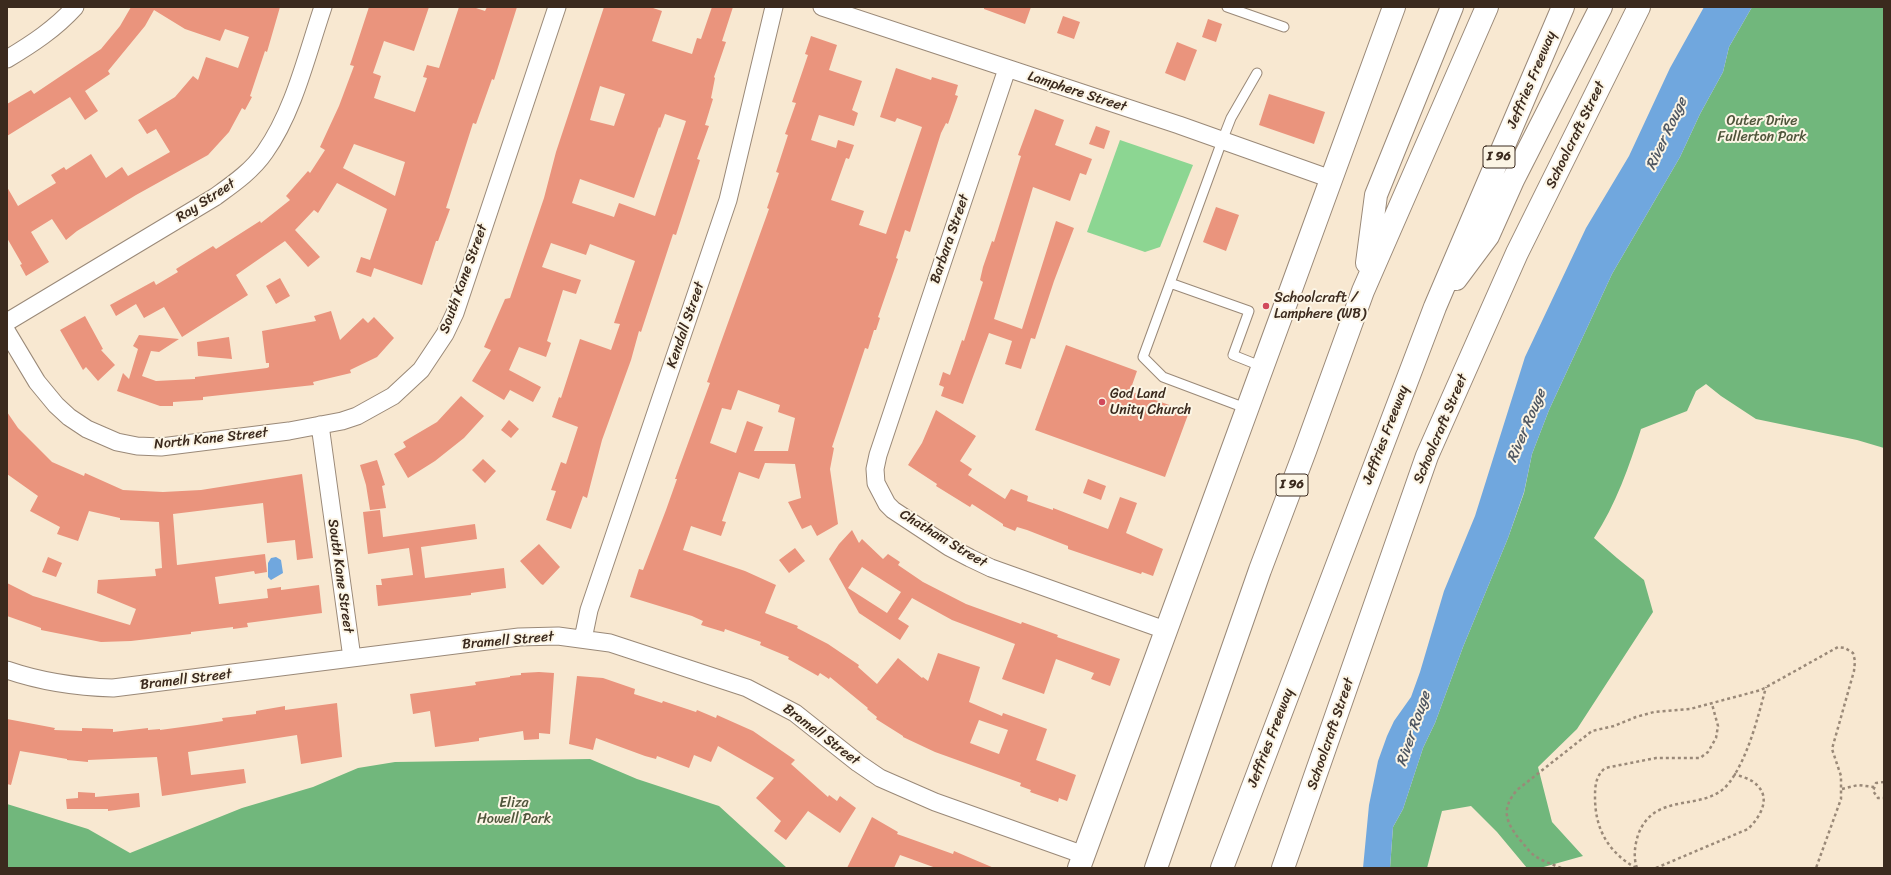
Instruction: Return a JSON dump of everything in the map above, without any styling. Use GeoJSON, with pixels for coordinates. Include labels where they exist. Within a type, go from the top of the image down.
{"type":"FeatureCollection","features":[{"type":"Feature","properties":{"kind":"main road"},"geometry":{"type":"LineString","coordinates":[[1081,861],[1165,630],[1248,409],[1394,7]]}},
{"type":"Feature","properties":{"kind":"main road"},"geometry":{"type":"LineString","coordinates":[[1362,291],[1376,195],[1452,7]]}},
{"type":"Feature","properties":{"kind":"main road","name":"I 96"},"geometry":{"type":"LineString","coordinates":[[1156,868],[1260,570],[1305,451],[1362,291],[1487,7]]}},
{"type":"Feature","properties":{"kind":"main road","name":"Jeffries Freeway"},"geometry":{"type":"LineString","coordinates":[[1222,868],[1435,307],[1563,7]]}},
{"type":"Feature","properties":{"kind":"main road"},"geometry":{"type":"LineString","coordinates":[[1435,307],[1488,236],[1513,180],[1601,7]]}},
{"type":"Feature","properties":{"kind":"main road","name":"Schoolcraft Street"},"geometry":{"type":"LineString","coordinates":[[1283,868],[1428,456],[1518,253],[1639,7]]}},
{"type":"Feature","properties":{"kind":"street"},"geometry":{"type":"LineString","coordinates":[[7,59],[37,41],[63,20],[75,7]]}},
{"type":"Feature","properties":{"kind":"street","name":"Ray Street"},"geometry":{"type":"LineString","coordinates":[[7,322],[216,197],[244,176],[265,153],[280,128],[322,7]]}},
{"type":"Feature","properties":{"kind":"street","name":"South Kane Street"},"geometry":{"type":"LineString","coordinates":[[352,658],[320,425],[342,421],[357,416],[393,396],[421,370],[445,334],[455,313],[558,7]]}},
{"type":"Feature","properties":{"kind":"street","name":"Kendall Street"},"geometry":{"type":"LineString","coordinates":[[582,639],[588,614],[728,200],[774,7]]}},
{"type":"Feature","properties":{"kind":"street","name":"Lamphere Street"},"geometry":{"type":"LineString","coordinates":[[822,7],[1007,70],[1111,102],[1331,179]]}},
{"type":"Feature","properties":{"kind":"street","name":"Barbara Street"},"geometry":{"type":"LineString","coordinates":[[894,408],[1007,70]]}},
{"type":"Feature","properties":{"kind":"street","name":"North Kane Street"},"geometry":{"type":"LineString","coordinates":[[7,332],[37,382],[56,405],[87,429],[117,442],[137,446],[161,447],[320,425]]}},
{"type":"Feature","properties":{"kind":"street","name":"Chatham Street"},"geometry":{"type":"LineString","coordinates":[[894,408],[878,455],[875,469],[876,483],[882,497],[893,510],[970,558],[1165,630]]}},
{"type":"Feature","properties":{"kind":"street","name":"Bramell Street"},"geometry":{"type":"LineString","coordinates":[[7,670],[33,679],[60,685],[113,688],[519,637],[558,636],[628,647],[747,688],[795,713],[858,763],[880,778],[1081,861]]}},
{"type":"Feature","properties":{"kind":"lane"},"geometry":{"type":"LineString","coordinates":[[1227,7],[1284,27]]}},
{"type":"Feature","properties":{"kind":"lane"},"geometry":{"type":"LineString","coordinates":[[1248,409],[1163,377],[1143,357],[1231,118],[1257,73]]}},
{"type":"Feature","properties":{"kind":"lane"},"geometry":{"type":"LineString","coordinates":[[1170,283],[1249,311],[1233,355],[1263,366]]}},
{"type":"Feature","properties":{"kind":"path"},"geometry":{"type":"LineString","coordinates":[[1561,868],[1535,856],[1511,829],[1507,818],[1507,808],[1510,798],[1517,790],[1592,731],[1614,726],[1636,717],[1654,712],[1690,709],[1712,704],[1766,687],[1838,647],[1845,648],[1853,654],[1855,661],[1854,671],[1832,749],[1841,776],[1841,800],[1816,868]]}},
{"type":"Feature","properties":{"kind":"path"},"geometry":{"type":"LineString","coordinates":[[1637,868],[1635,861],[1636,842],[1641,827],[1651,814],[1665,806],[1700,800],[1714,794],[1728,784],[1746,750],[1766,687]]}},
{"type":"Feature","properties":{"kind":"path"},"geometry":{"type":"LineString","coordinates":[[1637,868],[1625,862],[1615,852],[1602,834],[1595,814],[1595,788],[1599,774],[1604,768],[1656,758],[1700,758],[1708,752],[1716,738],[1718,726],[1712,704]]}},
{"type":"Feature","properties":{"kind":"path"},"geometry":{"type":"LineString","coordinates":[[1656,868],[1748,829],[1755,822],[1764,803],[1764,794],[1752,781],[1734,774]]}},
{"type":"Feature","properties":{"kind":"path"},"geometry":{"type":"LineString","coordinates":[[1884,782],[1879,782],[1874,787],[1873,791],[1875,796],[1884,798]]}},
{"type":"Feature","properties":{"kind":"path"},"geometry":{"type":"LineString","coordinates":[[1842,789],[1858,785],[1874,787]]}},
{"type":"Feature","properties":{"kind":"green space","name":"Outer Drive Fullerton Park"},"geometry":{"type":"Polygon","coordinates":[[[1752,7],[1884,7],[1884,448],[1857,440],[1756,419],[1721,396],[1706,384],[1696,391],[1687,411],[1641,429],[1621,485],[1609,512],[1594,538],[1644,580],[1653,612],[1577,729],[1538,767],[1552,822],[1583,856],[1540,868],[1527,868],[1497,832],[1471,806],[1442,811],[1427,868],[1390,868],[1393,827],[1403,809],[1423,748],[1435,723],[1463,647],[1508,538],[1524,493],[1532,454],[1549,410],[1612,274],[1680,157],[1700,114],[1723,72],[1729,47],[1752,7]]]}},
{"type":"Feature","properties":{"kind":"green space"},"geometry":{"type":"Polygon","coordinates":[[[1120,140],[1193,165],[1160,247],[1145,252],[1087,232],[1120,140]]]}},
{"type":"Feature","properties":{"kind":"green space","name":"Eliza Howell Park"},"geometry":{"type":"Polygon","coordinates":[[[590,759],[637,779],[719,806],[787,868],[7,868],[7,804],[88,829],[130,853],[242,808],[313,787],[358,768],[395,762],[590,759]]]}},
{"type":"Feature","properties":{"kind":"water","name":"River Rouge"},"geometry":{"type":"Polygon","coordinates":[[[1704,7],[1752,7],[1729,47],[1723,72],[1700,114],[1680,157],[1612,274],[1549,410],[1532,454],[1524,492],[1508,538],[1463,647],[1435,723],[1423,748],[1403,809],[1393,827],[1390,868],[1363,868],[1369,805],[1378,761],[1394,721],[1411,697],[1444,591],[1475,516],[1525,357],[1586,228],[1629,156],[1670,68],[1704,7]]]}},
{"type":"Feature","properties":{"kind":"water"},"geometry":{"type":"Polygon","coordinates":[[[276,557],[281,560],[283,573],[271,580],[268,577],[268,563],[271,558],[276,557]]]}},
{"type":"Feature","properties":{"kind":"building"},"geometry":{"type":"Polygon","coordinates":[[[131,7],[280,7],[267,52],[265,51],[250,96],[252,97],[245,110],[242,108],[229,132],[208,155],[136,195],[77,231],[66,240],[52,219],[31,232],[49,262],[26,276],[20,265],[22,264],[7,238],[7,187],[18,206],[56,183],[51,175],[64,167],[66,170],[91,154],[106,178],[122,167],[128,176],[170,152],[156,129],[147,134],[138,120],[175,97],[193,76],[198,80],[206,57],[238,68],[249,37],[225,29],[220,41],[185,29],[154,10],[145,26],[108,71],[110,74],[85,91],[98,111],[85,120],[70,97],[7,136],[7,104],[31,90],[34,94],[101,49],[120,26],[131,7]]]}},
{"type":"Feature","properties":{"kind":"building"},"geometry":{"type":"Polygon","coordinates":[[[369,7],[429,7],[414,51],[384,41],[373,73],[381,76],[374,98],[415,112],[427,78],[423,77],[427,65],[439,68],[459,7],[473,7],[485,11],[487,7],[517,7],[494,80],[492,79],[476,124],[473,123],[446,208],[450,209],[438,241],[436,241],[422,285],[374,268],[371,277],[356,272],[361,257],[370,260],[387,209],[337,183],[318,213],[314,210],[295,230],[320,257],[308,267],[285,241],[236,275],[248,295],[182,337],[164,307],[144,318],[136,304],[116,316],[110,305],[154,281],[156,285],[178,272],[176,269],[213,246],[216,249],[260,221],[261,223],[290,200],[286,196],[308,171],[310,173],[325,150],[320,147],[339,106],[354,66],[350,65],[369,7]],[[354,144],[343,168],[395,196],[405,162],[354,144]]]}},
{"type":"Feature","properties":{"kind":"building"},"geometry":{"type":"Polygon","coordinates":[[[604,7],[650,7],[662,11],[652,41],[692,54],[697,38],[701,39],[712,7],[733,7],[722,41],[726,42],[714,77],[711,98],[713,99],[705,125],[709,126],[697,159],[700,160],[676,235],[673,234],[641,332],[639,331],[631,360],[602,440],[587,498],[583,496],[571,529],[546,520],[556,491],[551,490],[561,462],[566,464],[578,427],[552,417],[559,397],[561,398],[580,339],[611,350],[620,324],[614,323],[635,261],[590,244],[586,255],[551,243],[542,267],[581,280],[576,294],[563,290],[547,341],[551,343],[546,357],[519,347],[509,370],[541,387],[533,402],[510,390],[504,400],[472,381],[491,350],[484,347],[505,299],[510,298],[544,198],[556,152],[604,7]],[[600,86],[590,120],[614,126],[625,94],[600,86]],[[665,114],[634,198],[580,179],[572,203],[614,217],[619,203],[655,216],[686,121],[665,114]]]}},
{"type":"Feature","properties":{"kind":"building"},"geometry":{"type":"Polygon","coordinates":[[[984,7],[1031,7],[1025,24],[984,9],[984,7]]]}},
{"type":"Feature","properties":{"kind":"building"},"geometry":{"type":"Polygon","coordinates":[[[1063,16],[1080,22],[1074,39],[1057,33],[1063,16]]]}},
{"type":"Feature","properties":{"kind":"building"},"geometry":{"type":"Polygon","coordinates":[[[1208,19],[1222,24],[1216,42],[1202,37],[1208,19]]]}},
{"type":"Feature","properties":{"kind":"building"},"geometry":{"type":"Polygon","coordinates":[[[811,36],[837,45],[829,70],[862,81],[852,110],[858,113],[854,126],[819,115],[811,140],[836,148],[838,140],[854,145],[849,159],[846,158],[831,200],[864,211],[859,225],[886,234],[922,127],[897,118],[895,122],[880,117],[896,68],[931,80],[932,77],[958,85],[955,95],[958,96],[948,124],[946,123],[941,133],[910,232],[905,230],[896,258],[898,259],[878,317],[880,318],[876,330],[874,330],[868,349],[865,348],[832,447],[834,448],[830,469],[838,524],[817,536],[811,525],[802,529],[788,502],[801,498],[795,464],[765,463],[759,479],[739,472],[722,521],[726,522],[721,536],[691,526],[683,550],[745,571],[776,585],[765,613],[798,626],[797,628],[828,644],[859,665],[858,667],[877,684],[898,658],[922,678],[923,677],[928,681],[938,653],[980,667],[969,702],[1002,716],[1003,713],[1047,729],[1036,760],[1076,775],[1067,801],[1059,798],[1058,802],[1030,792],[1031,790],[1020,786],[1021,783],[935,752],[903,737],[876,719],[877,717],[867,709],[868,708],[830,677],[829,679],[820,673],[818,676],[788,659],[789,657],[760,645],[761,642],[725,629],[724,632],[701,625],[703,621],[692,616],[630,597],[639,569],[643,570],[666,510],[677,479],[675,479],[710,383],[707,382],[769,209],[767,208],[779,173],[776,172],[788,135],[785,134],[796,103],[792,102],[808,55],[805,54],[811,36]],[[738,390],[731,410],[722,408],[710,443],[736,453],[747,421],[763,427],[754,451],[788,451],[795,418],[778,412],[780,405],[738,390]],[[979,720],[970,743],[999,754],[1008,730],[979,720]]]}},
{"type":"Feature","properties":{"kind":"building"},"geometry":{"type":"Polygon","coordinates":[[[1177,42],[1197,50],[1185,81],[1165,73],[1177,42]]]}},
{"type":"Feature","properties":{"kind":"building"},"geometry":{"type":"Polygon","coordinates":[[[1269,94],[1325,112],[1314,144],[1259,125],[1269,94]]]}},
{"type":"Feature","properties":{"kind":"building"},"geometry":{"type":"Polygon","coordinates":[[[1035,109],[1064,120],[1055,145],[1092,159],[1086,175],[1080,173],[1070,201],[1033,187],[994,319],[1022,329],[1056,221],[1074,228],[1054,281],[1035,339],[1031,338],[1021,369],[1005,364],[1012,341],[989,333],[963,404],[941,396],[944,387],[939,385],[943,372],[950,375],[962,340],[964,341],[983,282],[980,280],[983,267],[992,241],[994,242],[1021,156],[1018,155],[1035,109]]]}},
{"type":"Feature","properties":{"kind":"building"},"geometry":{"type":"Polygon","coordinates":[[[1096,126],[1110,131],[1104,149],[1089,144],[1096,126]]]}},
{"type":"Feature","properties":{"kind":"building"},"geometry":{"type":"Polygon","coordinates":[[[1216,207],[1239,215],[1226,251],[1203,242],[1216,207]]]}},
{"type":"Feature","properties":{"kind":"building"},"geometry":{"type":"Polygon","coordinates":[[[280,278],[290,296],[276,304],[266,286],[280,278]]]}},
{"type":"Feature","properties":{"kind":"building"},"geometry":{"type":"Polygon","coordinates":[[[331,311],[340,340],[363,318],[368,323],[374,317],[394,338],[377,357],[350,370],[351,373],[313,382],[314,385],[203,397],[203,400],[173,402],[173,406],[160,406],[117,391],[123,373],[129,379],[138,349],[133,346],[139,335],[179,339],[159,352],[151,351],[142,376],[156,381],[195,379],[195,377],[269,367],[269,363],[266,363],[262,331],[316,321],[314,316],[331,311]]]}},
{"type":"Feature","properties":{"kind":"building"},"geometry":{"type":"Polygon","coordinates":[[[85,316],[103,349],[101,350],[115,365],[98,381],[86,367],[83,370],[60,330],[85,316]]]}},
{"type":"Feature","properties":{"kind":"building"},"geometry":{"type":"Polygon","coordinates":[[[229,337],[232,359],[198,356],[197,342],[229,337]]]}},
{"type":"Feature","properties":{"kind":"building","name":"God Land Unity Church"},"geometry":{"type":"Polygon","coordinates":[[[1066,345],[1137,371],[1130,391],[1189,412],[1165,477],[1035,430],[1066,345]]]}},
{"type":"Feature","properties":{"kind":"building"},"geometry":{"type":"Polygon","coordinates":[[[461,396],[484,416],[464,438],[435,461],[408,478],[394,454],[406,447],[403,442],[437,422],[461,396]]]}},
{"type":"Feature","properties":{"kind":"building"},"geometry":{"type":"Polygon","coordinates":[[[936,410],[976,436],[960,461],[972,469],[968,475],[1005,499],[1011,489],[1028,496],[1027,501],[1053,510],[1053,508],[1108,529],[1120,497],[1137,503],[1126,533],[1163,549],[1153,576],[1142,572],[1141,574],[1068,549],[1068,546],[1027,530],[1017,527],[1015,531],[1003,526],[1003,524],[972,504],[970,507],[936,486],[937,484],[908,465],[922,443],[936,410]]]}},
{"type":"Feature","properties":{"kind":"building"},"geometry":{"type":"Polygon","coordinates":[[[7,412],[18,428],[52,462],[84,476],[85,473],[123,490],[163,492],[201,490],[302,474],[313,558],[297,560],[295,540],[267,543],[263,503],[173,514],[177,565],[265,554],[267,572],[255,574],[254,571],[215,577],[219,604],[268,598],[267,589],[281,587],[281,590],[319,585],[322,613],[247,623],[248,627],[233,629],[233,627],[191,632],[191,634],[131,641],[101,642],[41,630],[41,628],[7,616],[7,583],[33,596],[130,625],[136,609],[97,593],[98,580],[156,576],[155,569],[162,568],[159,522],[120,520],[120,518],[89,511],[78,541],[57,534],[60,527],[30,511],[38,496],[7,474],[7,412]]]}},
{"type":"Feature","properties":{"kind":"building"},"geometry":{"type":"Polygon","coordinates":[[[509,420],[519,429],[511,438],[501,430],[509,420]]]}},
{"type":"Feature","properties":{"kind":"building"},"geometry":{"type":"Polygon","coordinates":[[[483,459],[496,471],[485,483],[472,470],[483,459]]]}},
{"type":"Feature","properties":{"kind":"building"},"geometry":{"type":"Polygon","coordinates":[[[377,460],[385,485],[382,486],[386,508],[370,510],[366,485],[360,465],[377,460]]]}},
{"type":"Feature","properties":{"kind":"building"},"geometry":{"type":"Polygon","coordinates":[[[1088,479],[1106,486],[1101,500],[1083,493],[1088,479]]]}},
{"type":"Feature","properties":{"kind":"building"},"geometry":{"type":"Polygon","coordinates":[[[380,510],[383,537],[475,524],[477,539],[421,547],[425,578],[504,568],[506,588],[471,593],[471,595],[378,606],[376,585],[382,585],[381,579],[413,575],[409,548],[368,554],[363,512],[380,510]]]}},
{"type":"Feature","properties":{"kind":"building"},"geometry":{"type":"Polygon","coordinates":[[[852,530],[859,543],[862,539],[883,559],[888,554],[900,562],[898,565],[923,582],[966,604],[1021,624],[1022,622],[1058,635],[1057,637],[1120,659],[1110,686],[1091,679],[1094,673],[1056,659],[1044,694],[1002,679],[1015,644],[952,620],[912,598],[898,619],[909,626],[900,640],[859,613],[829,559],[839,544],[852,530]],[[862,567],[848,588],[887,613],[901,592],[862,567]]]}},
{"type":"Feature","properties":{"kind":"building"},"geometry":{"type":"Polygon","coordinates":[[[539,544],[560,567],[543,585],[520,561],[539,544]]]}},
{"type":"Feature","properties":{"kind":"building"},"geometry":{"type":"Polygon","coordinates":[[[795,548],[805,561],[789,573],[779,560],[795,548]]]}},
{"type":"Feature","properties":{"kind":"building"},"geometry":{"type":"Polygon","coordinates":[[[48,557],[62,563],[56,577],[42,572],[48,557]]]}},
{"type":"Feature","properties":{"kind":"building"},"geometry":{"type":"Polygon","coordinates":[[[521,673],[554,673],[550,734],[539,733],[539,739],[524,740],[523,731],[479,738],[479,741],[435,747],[430,711],[413,714],[410,694],[476,685],[475,682],[521,675],[521,673]]]}},
{"type":"Feature","properties":{"kind":"building"},"geometry":{"type":"Polygon","coordinates":[[[577,676],[603,678],[635,689],[634,694],[662,703],[663,701],[696,712],[697,710],[716,718],[717,715],[753,731],[795,760],[791,764],[828,797],[829,795],[837,801],[840,796],[856,808],[840,833],[808,811],[786,840],[774,831],[781,821],[756,798],[774,778],[718,746],[711,762],[694,755],[689,768],[657,756],[656,759],[645,756],[596,738],[593,750],[569,744],[577,676]]]}},
{"type":"Feature","properties":{"kind":"building"},"geometry":{"type":"Polygon","coordinates":[[[337,703],[342,757],[301,764],[297,735],[188,752],[191,775],[244,769],[246,783],[162,796],[157,757],[88,760],[88,762],[67,760],[20,751],[11,785],[7,784],[7,719],[55,728],[54,730],[82,731],[82,728],[113,729],[113,732],[148,728],[148,730],[160,730],[223,721],[222,718],[256,714],[256,711],[285,706],[285,710],[337,703]]]}},
{"type":"Feature","properties":{"kind":"building"},"geometry":{"type":"Polygon","coordinates":[[[78,792],[95,793],[95,797],[139,793],[140,807],[108,811],[108,809],[67,809],[66,799],[78,798],[78,792]]]}},
{"type":"Feature","properties":{"kind":"building"},"geometry":{"type":"Polygon","coordinates":[[[872,817],[898,832],[897,834],[953,854],[954,851],[994,868],[936,868],[900,855],[894,868],[847,868],[872,817]]]}},
{"type":"Feature","properties":{"kind":"place","name":"Schoolcraft / Lamphere (WB)"},"geometry":{"type":"Point","coordinates":[1266,306]}},
{"type":"Feature","properties":{"kind":"place","name":"God Land Unity Church"},"geometry":{"type":"Point","coordinates":[1102,402]}}]}
